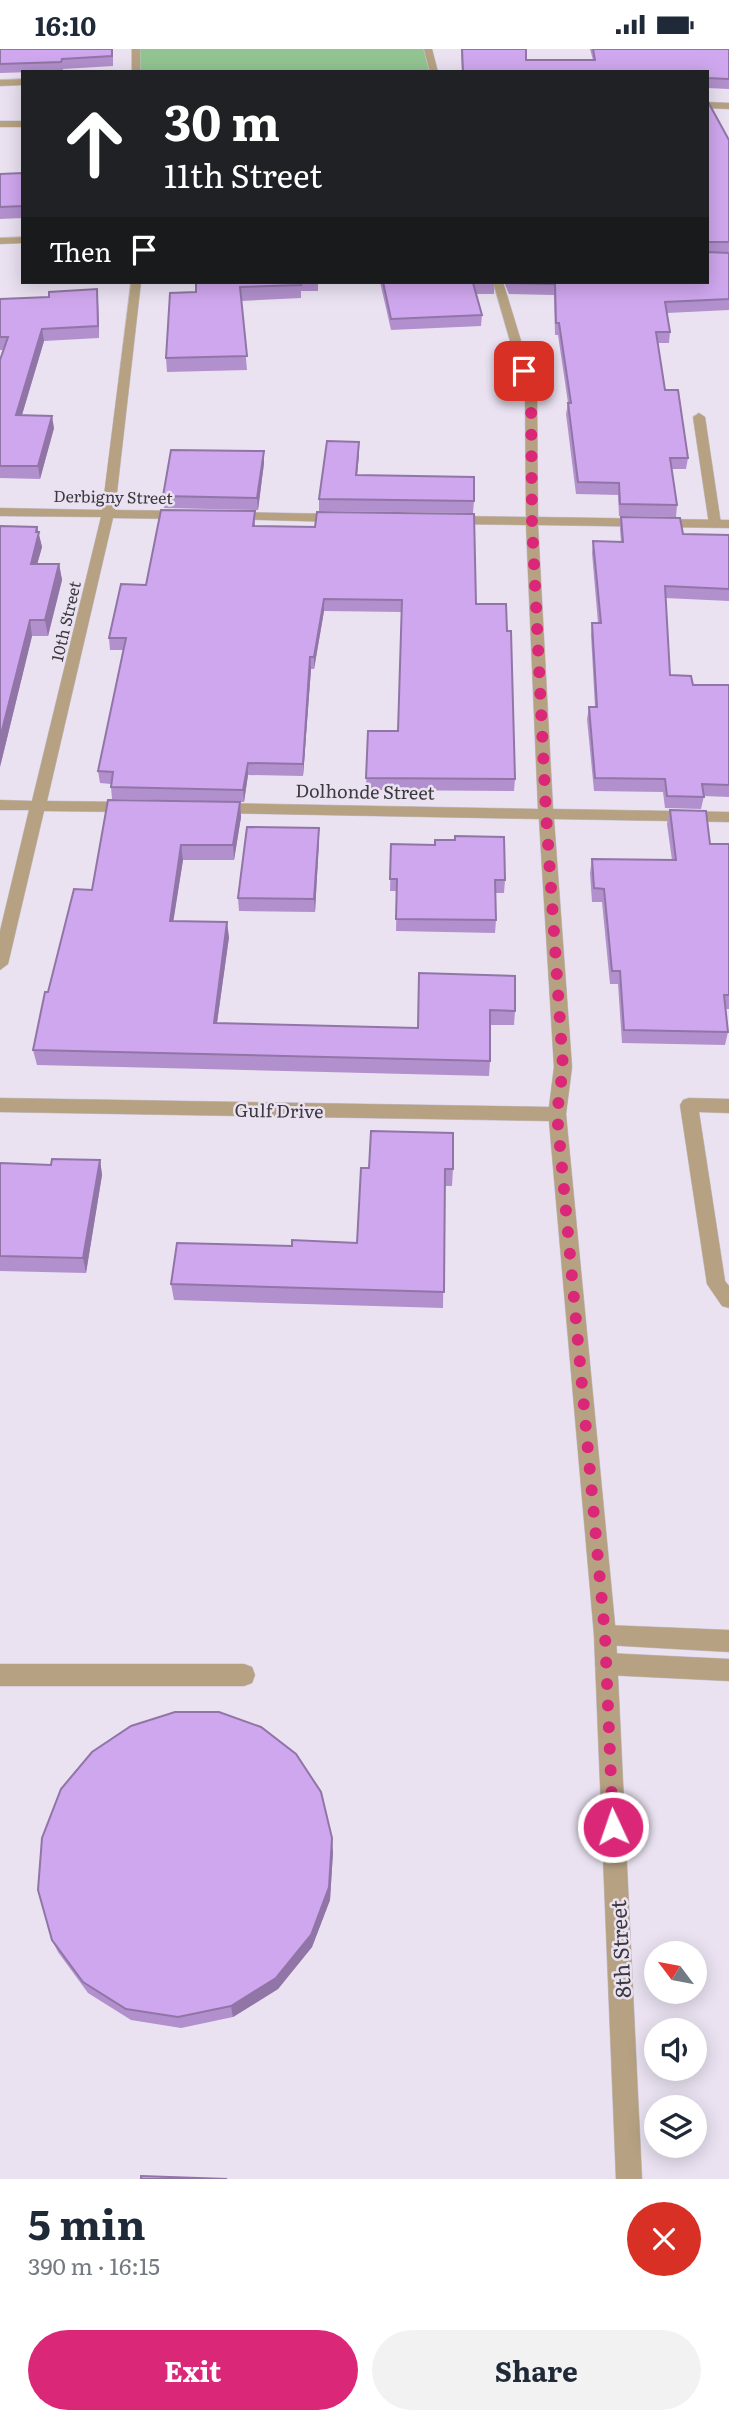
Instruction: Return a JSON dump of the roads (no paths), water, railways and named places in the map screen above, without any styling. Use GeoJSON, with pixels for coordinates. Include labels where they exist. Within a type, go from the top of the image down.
{"type":"FeatureCollection","features":[{"type":"Feature","properties":{"kind":"street"},"geometry":{"type":"LineString","coordinates":[[136,49],[136,70]]}},
{"type":"Feature","properties":{"kind":"street"},"geometry":{"type":"LineString","coordinates":[[428,49],[434,70]]}},
{"type":"Feature","properties":{"kind":"street"},"geometry":{"type":"LineString","coordinates":[[0,83],[21,82]]}},
{"type":"Feature","properties":{"kind":"street"},"geometry":{"type":"LineString","coordinates":[[709,105],[729,106]]}},
{"type":"Feature","properties":{"kind":"street"},"geometry":{"type":"LineString","coordinates":[[0,124],[21,124]]}},
{"type":"Feature","properties":{"kind":"street"},"geometry":{"type":"LineString","coordinates":[[0,241],[21,240]]}},
{"type":"Feature","properties":{"kind":"street","name":"10th Street"},"geometry":{"type":"LineString","coordinates":[[0,964],[108,514],[136,284]]}},
{"type":"Feature","properties":{"kind":"street","name":"8th Street"},"geometry":{"type":"LineString","coordinates":[[499,284],[531,393],[532,522],[546,813],[563,1067],[557,1114],[605,1635],[629,2179]]}},
{"type":"Feature","properties":{"kind":"street"},"geometry":{"type":"LineString","coordinates":[[699,417],[715,524]]}},
{"type":"Feature","properties":{"kind":"street","name":"Derbigny Street"},"geometry":{"type":"LineString","coordinates":[[0,512],[190,515]]}},
{"type":"Feature","properties":{"kind":"street"},"geometry":{"type":"LineString","coordinates":[[218,516],[354,518]]}},
{"type":"Feature","properties":{"kind":"street"},"geometry":{"type":"LineString","coordinates":[[436,520],[729,524]]}},
{"type":"Feature","properties":{"kind":"street"},"geometry":{"type":"LineString","coordinates":[[0,805],[149,807]]}},
{"type":"Feature","properties":{"kind":"street","name":"Dolhonde Street"},"geometry":{"type":"LineString","coordinates":[[204,808],[729,817]]}},
{"type":"Feature","properties":{"kind":"street","name":"Gulf Drive"},"geometry":{"type":"LineString","coordinates":[[0,1105],[557,1114]]}},
{"type":"Feature","properties":{"kind":"street"},"geometry":{"type":"LineString","coordinates":[[729,1106],[689,1105],[716,1284],[729,1300]]}},
{"type":"Feature","properties":{"kind":"street"},"geometry":{"type":"LineString","coordinates":[[605,1635],[729,1641]]}},
{"type":"Feature","properties":{"kind":"street"},"geometry":{"type":"LineString","coordinates":[[606,1664],[729,1670]]}},
{"type":"Feature","properties":{"kind":"street"},"geometry":{"type":"LineString","coordinates":[[0,1675],[243,1675]]}}]}
